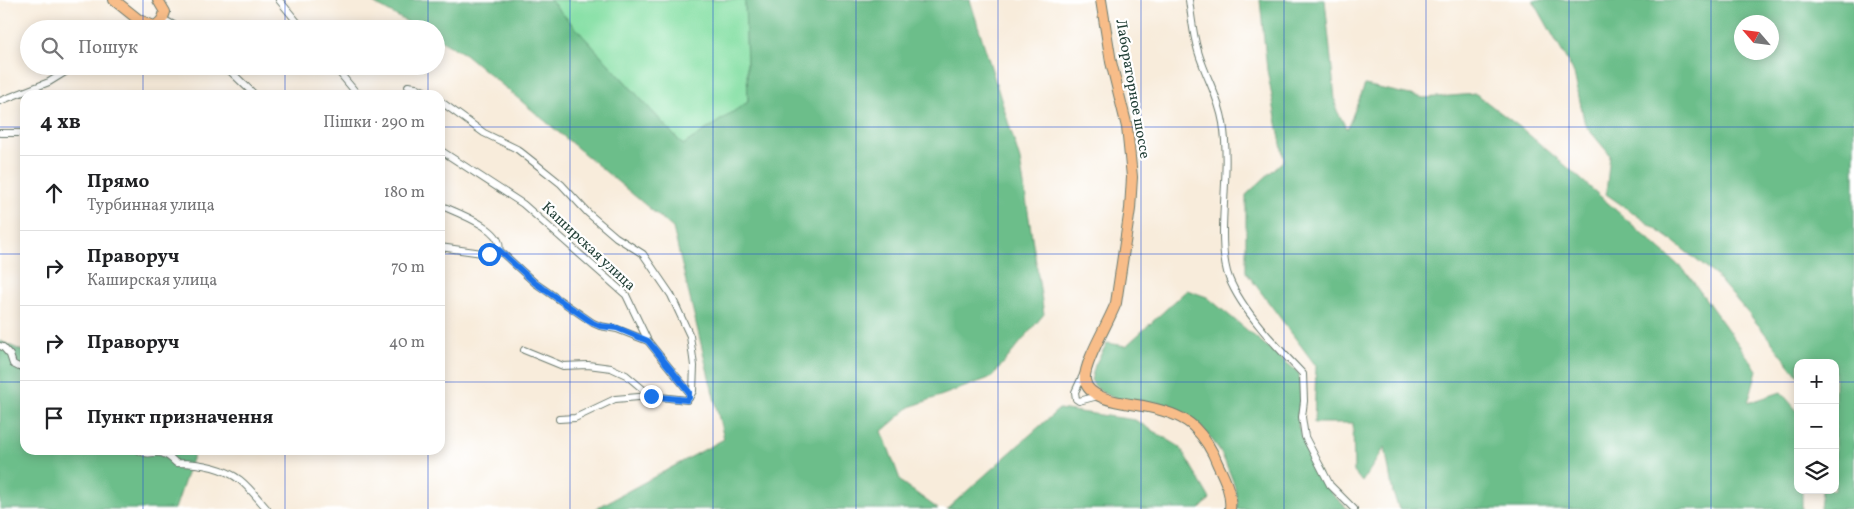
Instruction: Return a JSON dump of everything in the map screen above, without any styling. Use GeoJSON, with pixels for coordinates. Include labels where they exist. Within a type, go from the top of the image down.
{"type":"FeatureCollection","features":[{"type":"Feature","properties":{"kind":"main road"},"geometry":{"type":"LineString","coordinates":[[114,0],[139,20]]}},
{"type":"Feature","properties":{"kind":"main road"},"geometry":{"type":"LineString","coordinates":[[158,0],[165,12],[163,19]]}},
{"type":"Feature","properties":{"kind":"main road","name":"Лабораторное шоссе"},"geometry":{"type":"LineString","coordinates":[[1085,372],[1086,365],[1116,303],[1130,209],[1132,177],[1127,127],[1111,62],[1101,0]]}},
{"type":"Feature","properties":{"kind":"main road"},"geometry":{"type":"LineString","coordinates":[[1085,372],[1088,389],[1098,396],[1148,407],[1193,426],[1213,454],[1227,484],[1230,509]]}},
{"type":"Feature","properties":{"kind":"street"},"geometry":{"type":"LineString","coordinates":[[279,0],[295,20]]}},
{"type":"Feature","properties":{"kind":"street"},"geometry":{"type":"LineString","coordinates":[[1189,0],[1194,33],[1202,63],[1217,97],[1223,122],[1226,144],[1223,235],[1225,263],[1229,277],[1240,301],[1285,356],[1303,374],[1304,401],[1302,417],[1305,437],[1330,485],[1354,509]]}},
{"type":"Feature","properties":{"kind":"street"},"geometry":{"type":"LineString","coordinates":[[29,90],[50,82],[60,75]]}},
{"type":"Feature","properties":{"kind":"street"},"geometry":{"type":"LineString","coordinates":[[234,75],[250,90]]}},
{"type":"Feature","properties":{"kind":"street"},"geometry":{"type":"LineString","coordinates":[[341,75],[354,90]]}},
{"type":"Feature","properties":{"kind":"street"},"geometry":{"type":"LineString","coordinates":[[408,86],[422,90]]}},
{"type":"Feature","properties":{"kind":"street"},"geometry":{"type":"LineString","coordinates":[[0,101],[20,93]]}},
{"type":"Feature","properties":{"kind":"street"},"geometry":{"type":"LineString","coordinates":[[445,106],[484,133],[516,149],[561,184],[588,213],[616,237],[643,254],[671,295],[690,336],[694,366],[693,391],[687,400],[651,396],[614,399],[575,418],[559,419]]}},
{"type":"Feature","properties":{"kind":"street"},"geometry":{"type":"LineString","coordinates":[[0,133],[20,133]]}},
{"type":"Feature","properties":{"kind":"street","name":"Каширская улица"},"geometry":{"type":"LineString","coordinates":[[445,153],[523,204],[626,295],[648,341],[689,395]]}},
{"type":"Feature","properties":{"kind":"street"},"geometry":{"type":"LineString","coordinates":[[445,207],[494,233],[498,240],[499,250],[535,283],[593,323],[600,326],[617,328],[648,341]]}},
{"type":"Feature","properties":{"kind":"street"},"geometry":{"type":"LineString","coordinates":[[445,248],[489,254],[495,254],[499,250]]}},
{"type":"Feature","properties":{"kind":"street"},"geometry":{"type":"LineString","coordinates":[[0,346],[10,355],[13,364],[20,367]]}},
{"type":"Feature","properties":{"kind":"street"},"geometry":{"type":"LineString","coordinates":[[524,350],[564,366],[593,365],[611,368],[626,375],[651,396]]}},
{"type":"Feature","properties":{"kind":"street"},"geometry":{"type":"LineString","coordinates":[[1085,372],[1074,396],[1079,401],[1098,396]]}},
{"type":"Feature","properties":{"kind":"street"},"geometry":{"type":"LineString","coordinates":[[169,455],[176,463],[194,463],[213,468],[240,480],[267,509]]}},
{"type":"Feature","properties":{"kind":"green space"},"geometry":{"type":"Polygon","coordinates":[[[368,0],[550,0],[683,145],[748,102],[745,0],[970,0],[1020,160],[1044,314],[992,377],[910,407],[882,431],[901,482],[938,509],[595,509],[724,439],[673,228],[465,54],[445,43],[445,20],[404,20],[368,0]]]}},
{"type":"Feature","properties":{"kind":"green space"},"geometry":{"type":"Polygon","coordinates":[[[550,0],[745,0],[748,102],[683,145],[550,0]]]}},
{"type":"Feature","properties":{"kind":"green space"},"geometry":{"type":"Polygon","coordinates":[[[1260,0],[1325,0],[1336,109],[1347,129],[1365,85],[1424,98],[1476,94],[1521,128],[1686,272],[1757,370],[1748,403],[1781,392],[1794,407],[1794,494],[1802,494],[1802,509],[1399,509],[1393,493],[1385,447],[1362,482],[1354,472],[1353,423],[1314,423],[1316,366],[1246,272],[1246,195],[1284,160],[1267,70],[1260,0]]]}},
{"type":"Feature","properties":{"kind":"green space"},"geometry":{"type":"Polygon","coordinates":[[[1533,0],[1854,0],[1854,509],[1820,509],[1822,494],[1839,494],[1839,359],[1794,359],[1794,371],[1760,327],[1715,275],[1669,238],[1606,194],[1610,155],[1585,125],[1574,73],[1533,0]]]}},
{"type":"Feature","properties":{"kind":"green space"},"geometry":{"type":"Polygon","coordinates":[[[1187,290],[1207,297],[1299,373],[1301,396],[1298,426],[1311,459],[1332,494],[1348,509],[1237,509],[1237,498],[1231,475],[1222,455],[1211,438],[1197,423],[1172,407],[1106,395],[1091,380],[1095,365],[1107,343],[1126,346],[1187,290]]]}},
{"type":"Feature","properties":{"kind":"green space"},"geometry":{"type":"Polygon","coordinates":[[[0,341],[20,350],[20,455],[193,455],[175,509],[0,509],[0,341]]]}},
{"type":"Feature","properties":{"kind":"green space"},"geometry":{"type":"Polygon","coordinates":[[[1059,409],[1135,420],[1180,447],[1210,499],[1200,509],[947,509],[1059,409]]]}},
{"type":"Feature","properties":{"kind":"route"},"geometry":{"type":"LineString","coordinates":[[489,254],[495,254],[499,250],[535,283],[593,323],[600,326],[617,328],[632,336],[648,341],[689,392],[687,400],[651,396]]}}]}
